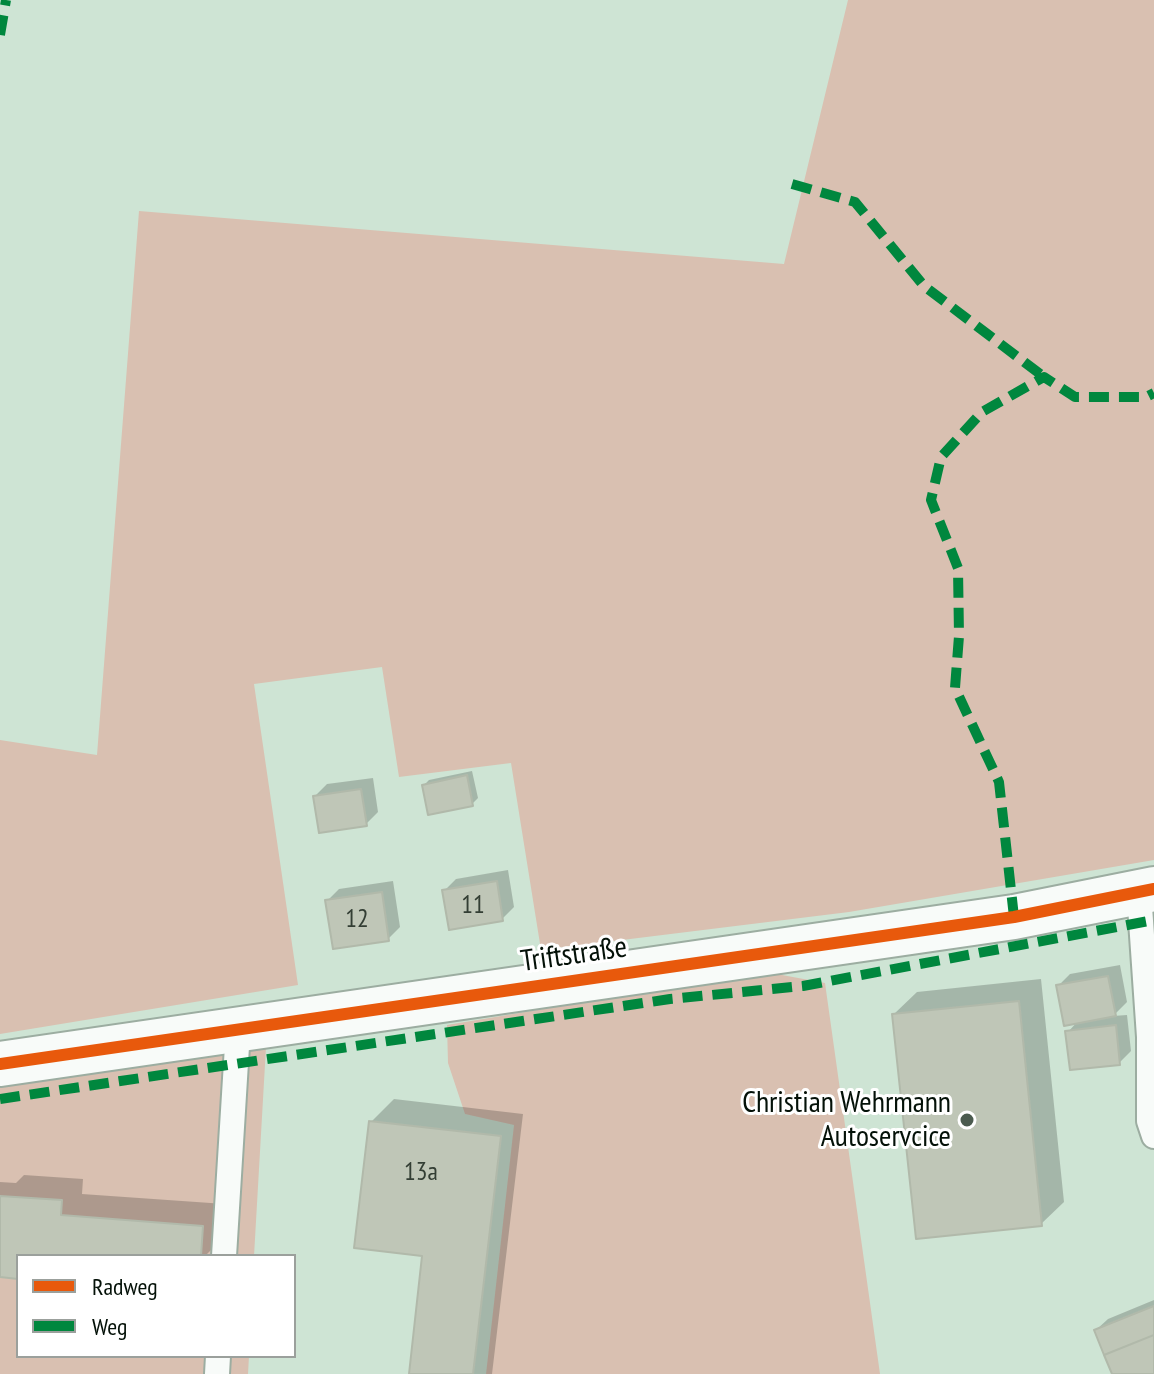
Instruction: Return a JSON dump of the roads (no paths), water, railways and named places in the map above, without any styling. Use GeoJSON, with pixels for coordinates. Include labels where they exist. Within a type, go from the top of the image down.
{"type":"FeatureCollection","features":[{"type":"Feature","properties":{"kind":"street","name":"Triftstraße"},"geometry":{"type":"LineString","coordinates":[[0,1064],[1014,917],[1147,891]]}},
{"type":"Feature","properties":{"kind":"lane"},"geometry":{"type":"LineString","coordinates":[[1147,891],[1149,1121],[1154,1136]]}},
{"type":"Feature","properties":{"kind":"lane"},"geometry":{"type":"LineString","coordinates":[[224,1254],[238,1030]]}},
{"type":"Feature","properties":{"kind":"place","name":"Christian Wehrmann Autoservcice"},"geometry":{"type":"Point","coordinates":[967,1120]}}]}
